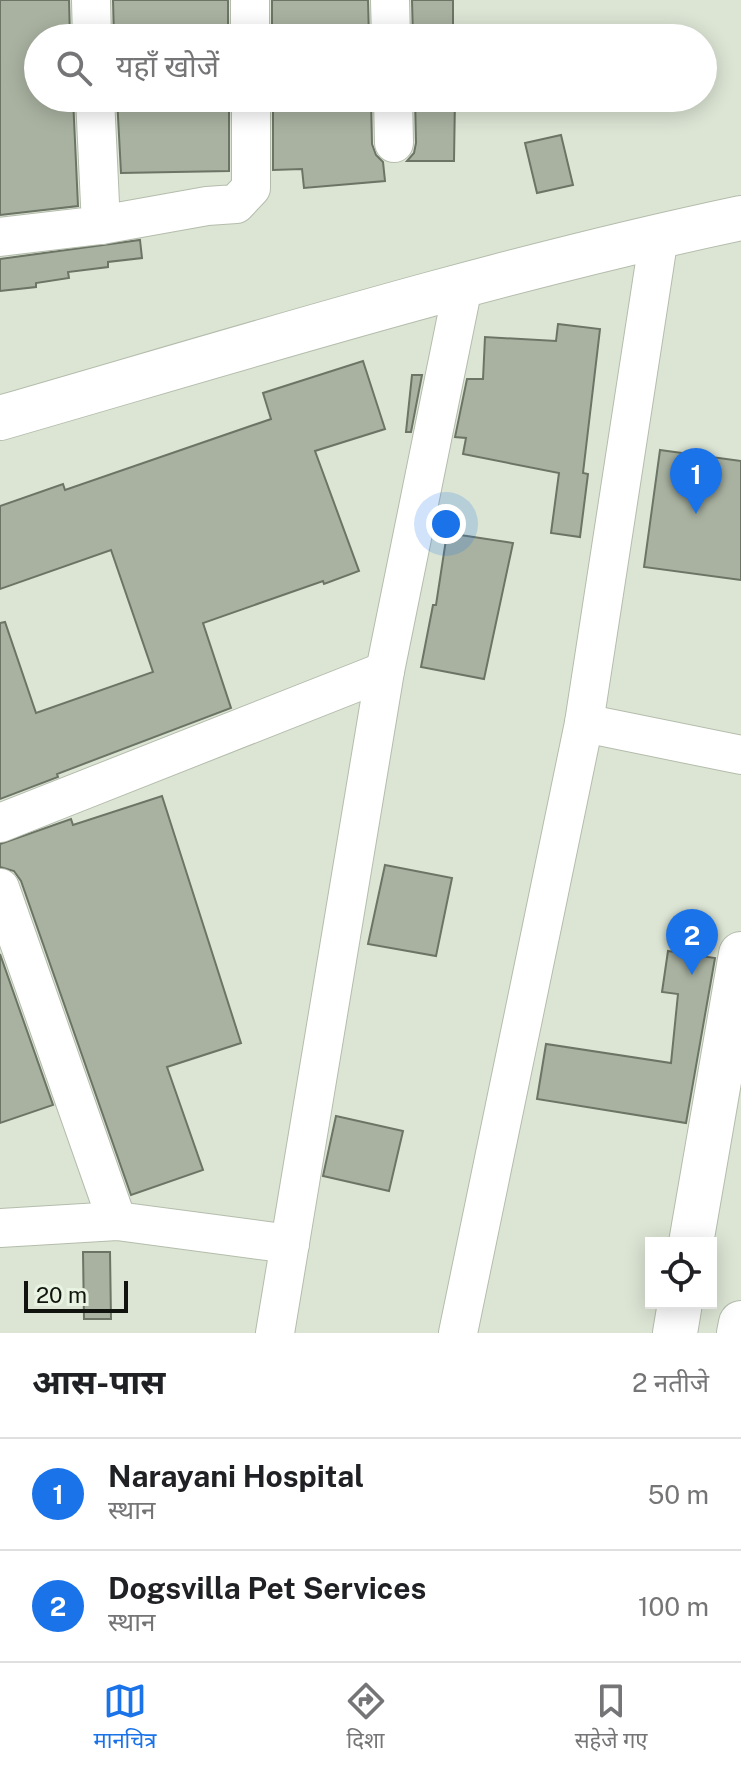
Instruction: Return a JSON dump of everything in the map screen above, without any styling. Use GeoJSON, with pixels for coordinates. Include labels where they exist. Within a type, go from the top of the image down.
{"type":"FeatureCollection","features":[{"type":"Feature","properties":{"kind":"street"},"geometry":{"type":"LineString","coordinates":[[91,0],[92,24]]}},
{"type":"Feature","properties":{"kind":"street"},"geometry":{"type":"LineString","coordinates":[[250,0],[250,24]]}},
{"type":"Feature","properties":{"kind":"street"},"geometry":{"type":"LineString","coordinates":[[390,0],[391,24]]}},
{"type":"Feature","properties":{"kind":"street"},"geometry":{"type":"LineString","coordinates":[[96,112],[101,225]]}},
{"type":"Feature","properties":{"kind":"street"},"geometry":{"type":"LineString","coordinates":[[0,237],[236,204],[251,188],[251,112]]}},
{"type":"Feature","properties":{"kind":"street"},"geometry":{"type":"LineString","coordinates":[[393,112],[394,143]]}},
{"type":"Feature","properties":{"kind":"street"},"geometry":{"type":"LineString","coordinates":[[0,418],[463,286],[741,218]]}},
{"type":"Feature","properties":{"kind":"street"},"geometry":{"type":"LineString","coordinates":[[458,1333],[584,723],[659,236]]}},
{"type":"Feature","properties":{"kind":"street"},"geometry":{"type":"LineString","coordinates":[[275,1333],[385,671],[463,286]]}},
{"type":"Feature","properties":{"kind":"street"},"geometry":{"type":"LineString","coordinates":[[0,823],[385,671]]}},
{"type":"Feature","properties":{"kind":"street"},"geometry":{"type":"LineString","coordinates":[[584,723],[741,755]]}},
{"type":"Feature","properties":{"kind":"street"},"geometry":{"type":"LineString","coordinates":[[0,888],[117,1221]]}},
{"type":"Feature","properties":{"kind":"street"},"geometry":{"type":"LineString","coordinates":[[692,1237],[741,954]]}},
{"type":"Feature","properties":{"kind":"street"},"geometry":{"type":"LineString","coordinates":[[0,1228],[117,1221],[290,1244]]}},
{"type":"Feature","properties":{"kind":"street"},"geometry":{"type":"LineString","coordinates":[[675,1333],[679,1309]]}},
{"type":"Feature","properties":{"kind":"street"},"geometry":{"type":"LineString","coordinates":[[739,1333],[741,1323]]}},
{"type":"Feature","properties":{"kind":"building"},"geometry":{"type":"Polygon","coordinates":[[[0,0],[69,0],[70,24],[24,24],[24,112],[74,112],[78,206],[0,215],[0,0]]]}},
{"type":"Feature","properties":{"kind":"building"},"geometry":{"type":"Polygon","coordinates":[[[113,0],[228,0],[228,24],[114,24],[113,0]]]}},
{"type":"Feature","properties":{"kind":"building"},"geometry":{"type":"Polygon","coordinates":[[[272,0],[368,0],[369,24],[272,24],[272,0]]]}},
{"type":"Feature","properties":{"kind":"building"},"geometry":{"type":"Polygon","coordinates":[[[412,0],[453,0],[453,24],[413,24],[412,0]]]}},
{"type":"Feature","properties":{"kind":"building"},"geometry":{"type":"Polygon","coordinates":[[[118,112],[229,112],[229,171],[121,173],[118,112]]]}},
{"type":"Feature","properties":{"kind":"building"},"geometry":{"type":"Polygon","coordinates":[[[273,112],[371,112],[372,144],[383,162],[385,181],[304,188],[302,169],[273,170],[273,112]]]}},
{"type":"Feature","properties":{"kind":"building"},"geometry":{"type":"Polygon","coordinates":[[[415,112],[455,112],[454,161],[407,161],[414,153],[415,112]]]}},
{"type":"Feature","properties":{"kind":"building"},"geometry":{"type":"Polygon","coordinates":[[[561,135],[573,185],[537,193],[525,143],[561,135]]]}},
{"type":"Feature","properties":{"kind":"building"},"geometry":{"type":"Polygon","coordinates":[[[140,240],[142,258],[108,262],[108,267],[68,272],[69,278],[36,283],[36,287],[0,291],[0,259],[140,240]]]}},
{"type":"Feature","properties":{"kind":"building"},"geometry":{"type":"Polygon","coordinates":[[[558,324],[600,329],[583,473],[588,474],[580,537],[551,533],[559,473],[463,454],[466,438],[455,437],[467,379],[483,379],[485,337],[556,341],[558,324]]]}},
{"type":"Feature","properties":{"kind":"building"},"geometry":{"type":"Polygon","coordinates":[[[363,361],[385,429],[315,451],[359,571],[203,623],[231,708],[0,799],[0,623],[5,622],[36,713],[153,672],[111,550],[0,589],[0,506],[63,484],[65,490],[271,419],[263,393],[363,361]]]}},
{"type":"Feature","properties":{"kind":"building"},"geometry":{"type":"Polygon","coordinates":[[[412,375],[422,375],[411,432],[406,432],[412,375]]]}},
{"type":"Feature","properties":{"kind":"building"},"geometry":{"type":"Polygon","coordinates":[[[660,450],[741,461],[741,580],[644,567],[660,450]]]}},
{"type":"Feature","properties":{"kind":"building"},"geometry":{"type":"Polygon","coordinates":[[[447,533],[513,543],[484,679],[421,667],[433,605],[436,605],[447,533]]]}},
{"type":"Feature","properties":{"kind":"building"},"geometry":{"type":"Polygon","coordinates":[[[162,796],[241,1043],[167,1067],[203,1170],[131,1195],[21,881],[14,871],[0,867],[0,844],[71,819],[73,825],[162,796]]]}},
{"type":"Feature","properties":{"kind":"building"},"geometry":{"type":"Polygon","coordinates":[[[385,865],[452,878],[436,956],[368,944],[385,865]]]}},
{"type":"Feature","properties":{"kind":"building"},"geometry":{"type":"Polygon","coordinates":[[[668,951],[715,958],[686,1123],[537,1099],[546,1044],[671,1063],[678,994],[662,992],[668,951]]]}},
{"type":"Feature","properties":{"kind":"building"},"geometry":{"type":"Polygon","coordinates":[[[0,954],[53,1105],[0,1123],[0,954]]]}},
{"type":"Feature","properties":{"kind":"building"},"geometry":{"type":"Polygon","coordinates":[[[336,1116],[403,1131],[389,1191],[323,1176],[336,1116]]]}},
{"type":"Feature","properties":{"kind":"building"},"geometry":{"type":"Polygon","coordinates":[[[83,1252],[110,1252],[111,1319],[84,1319],[83,1252]]]}},
{"type":"Feature","properties":{"kind":"place","name":"Narayani Hospital"},"geometry":{"type":"Point","coordinates":[696,514]}},
{"type":"Feature","properties":{"kind":"place","name":"Dogsvilla Pet Services"},"geometry":{"type":"Point","coordinates":[692,975]}}]}
